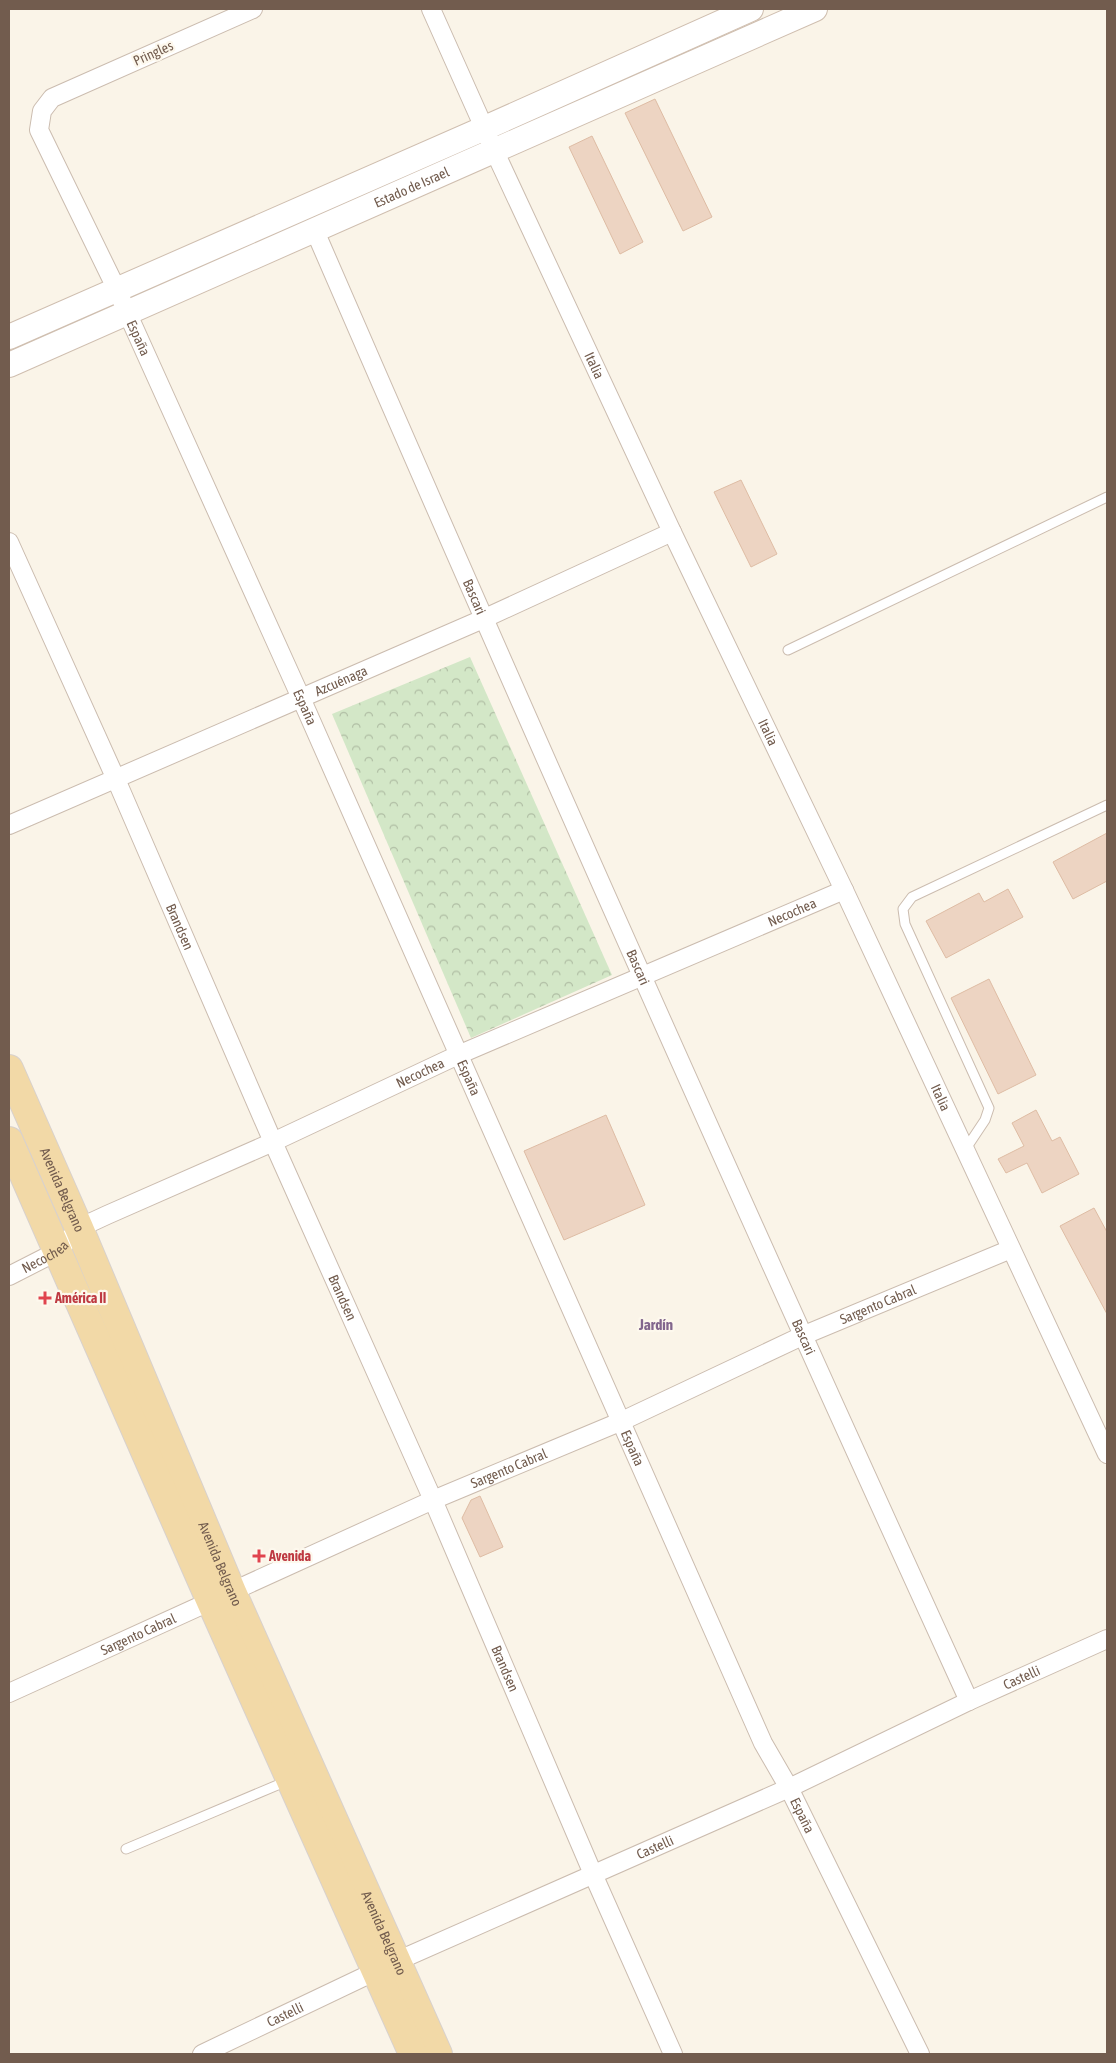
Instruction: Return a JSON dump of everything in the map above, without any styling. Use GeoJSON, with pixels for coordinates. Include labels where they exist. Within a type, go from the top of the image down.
{"type":"FeatureCollection","features":[{"type":"Feature","properties":{"kind":"main road","name":"Estado de Israel"},"geometry":{"type":"LineString","coordinates":[[9,337],[485,128],[724,14],[751,9]]}},
{"type":"Feature","properties":{"kind":"main road","name":"Estado de Israel"},"geometry":{"type":"LineString","coordinates":[[9,365],[815,9]]}},
{"type":"Feature","properties":{"kind":"main road","name":"Avenida Belgrano"},"geometry":{"type":"LineString","coordinates":[[9,1070],[80,1228],[290,1780],[386,1967],[438,2054]]}},
{"type":"Feature","properties":{"kind":"main road","name":"Avenida Belgrano"},"geometry":{"type":"LineString","coordinates":[[9,1141],[58,1251],[221,1597],[386,1967],[413,2054]]}},
{"type":"Feature","properties":{"kind":"street","name":"Pringles"},"geometry":{"type":"LineString","coordinates":[[52,98],[253,9]]}},
{"type":"Feature","properties":{"kind":"street","name":"Italia"},"geometry":{"type":"LineString","coordinates":[[431,9],[494,150],[672,532],[844,890],[1107,1454]]}},
{"type":"Feature","properties":{"kind":"street"},"geometry":{"type":"LineString","coordinates":[[724,14],[737,44]]}},
{"type":"Feature","properties":{"kind":"street","name":"España"},"geometry":{"type":"LineString","coordinates":[[52,98],[42,111],[39,130],[117,290],[301,698],[764,1743],[790,1788],[920,2054]]}},
{"type":"Feature","properties":{"kind":"street","name":"Bascari"},"geometry":{"type":"LineString","coordinates":[[315,231],[482,619],[802,1336],[969,1701]]}},
{"type":"Feature","properties":{"kind":"street","name":"Azcuénaga"},"geometry":{"type":"LineString","coordinates":[[9,824],[482,619],[672,532]]}},
{"type":"Feature","properties":{"kind":"street","name":"Brandsen"},"geometry":{"type":"LineString","coordinates":[[9,542],[115,777],[273,1142],[433,1500],[593,1874],[673,2054]]}},
{"type":"Feature","properties":{"kind":"street","name":"Necochea"},"geometry":{"type":"LineString","coordinates":[[9,1276],[58,1251],[80,1228],[273,1142],[458,1055],[844,890]]}},
{"type":"Feature","properties":{"kind":"street","name":"Sargento Cabral"},"geometry":{"type":"LineString","coordinates":[[9,1692],[433,1500],[622,1420],[802,1336],[1011,1249]]}},
{"type":"Feature","properties":{"kind":"street","name":"Castelli"},"geometry":{"type":"LineString","coordinates":[[202,2054],[386,1967],[790,1788],[969,1701],[1107,1639]]}},
{"type":"Feature","properties":{"kind":"lane"},"geometry":{"type":"LineString","coordinates":[[788,650],[1107,497]]}},
{"type":"Feature","properties":{"kind":"lane"},"geometry":{"type":"LineString","coordinates":[[965,1150],[985,1120],[989,1108],[905,924],[903,909],[912,897],[1107,805]]}},
{"type":"Feature","properties":{"kind":"lane"},"geometry":{"type":"LineString","coordinates":[[126,1849],[290,1780]]}},
{"type":"Feature","properties":{"kind":"green space"},"geometry":{"type":"Polygon","coordinates":[[[470,657],[612,975],[471,1038],[332,714],[470,657]]]}},
{"type":"Feature","properties":{"kind":"building"},"geometry":{"type":"Polygon","coordinates":[[[655,99],[712,217],[683,231],[625,113],[655,99]]]}},
{"type":"Feature","properties":{"kind":"building"},"geometry":{"type":"Polygon","coordinates":[[[592,136],[643,242],[620,254],[569,147],[592,136]]]}},
{"type":"Feature","properties":{"kind":"building"},"geometry":{"type":"Polygon","coordinates":[[[741,480],[777,554],[751,567],[714,492],[741,480]]]}},
{"type":"Feature","properties":{"kind":"building"},"geometry":{"type":"Polygon","coordinates":[[[1107,833],[1107,881],[1073,899],[1053,862],[1107,833]]]}},
{"type":"Feature","properties":{"kind":"building"},"geometry":{"type":"Polygon","coordinates":[[[1008,889],[1023,917],[946,958],[926,921],[979,893],[984,902],[1008,889]]]}},
{"type":"Feature","properties":{"kind":"building"},"geometry":{"type":"Polygon","coordinates":[[[989,979],[1036,1075],[998,1094],[951,998],[989,979]]]}},
{"type":"Feature","properties":{"kind":"building"},"geometry":{"type":"Polygon","coordinates":[[[1036,1110],[1052,1141],[1060,1137],[1079,1174],[1042,1193],[1027,1163],[1006,1173],[998,1159],[1024,1146],[1012,1123],[1036,1110]]]}},
{"type":"Feature","properties":{"kind":"building"},"geometry":{"type":"Polygon","coordinates":[[[606,1115],[645,1205],[564,1240],[524,1151],[606,1115]]]}},
{"type":"Feature","properties":{"kind":"building"},"geometry":{"type":"Polygon","coordinates":[[[1094,1208],[1107,1232],[1107,1314],[1060,1226],[1094,1208]]]}},
{"type":"Feature","properties":{"kind":"building"},"geometry":{"type":"Polygon","coordinates":[[[480,1496],[503,1547],[480,1557],[462,1518],[471,1500],[480,1496]]]}},
{"type":"Feature","properties":{"kind":"place","name":"América II"},"geometry":{"type":"Point","coordinates":[45,1298]}},
{"type":"Feature","properties":{"kind":"place","name":"Avenida"},"geometry":{"type":"Point","coordinates":[259,1556]}},
{"type":"Feature","properties":{"kind":"district","name":"Jardín"},"geometry":{"type":"Point","coordinates":[656,1324]}}]}
